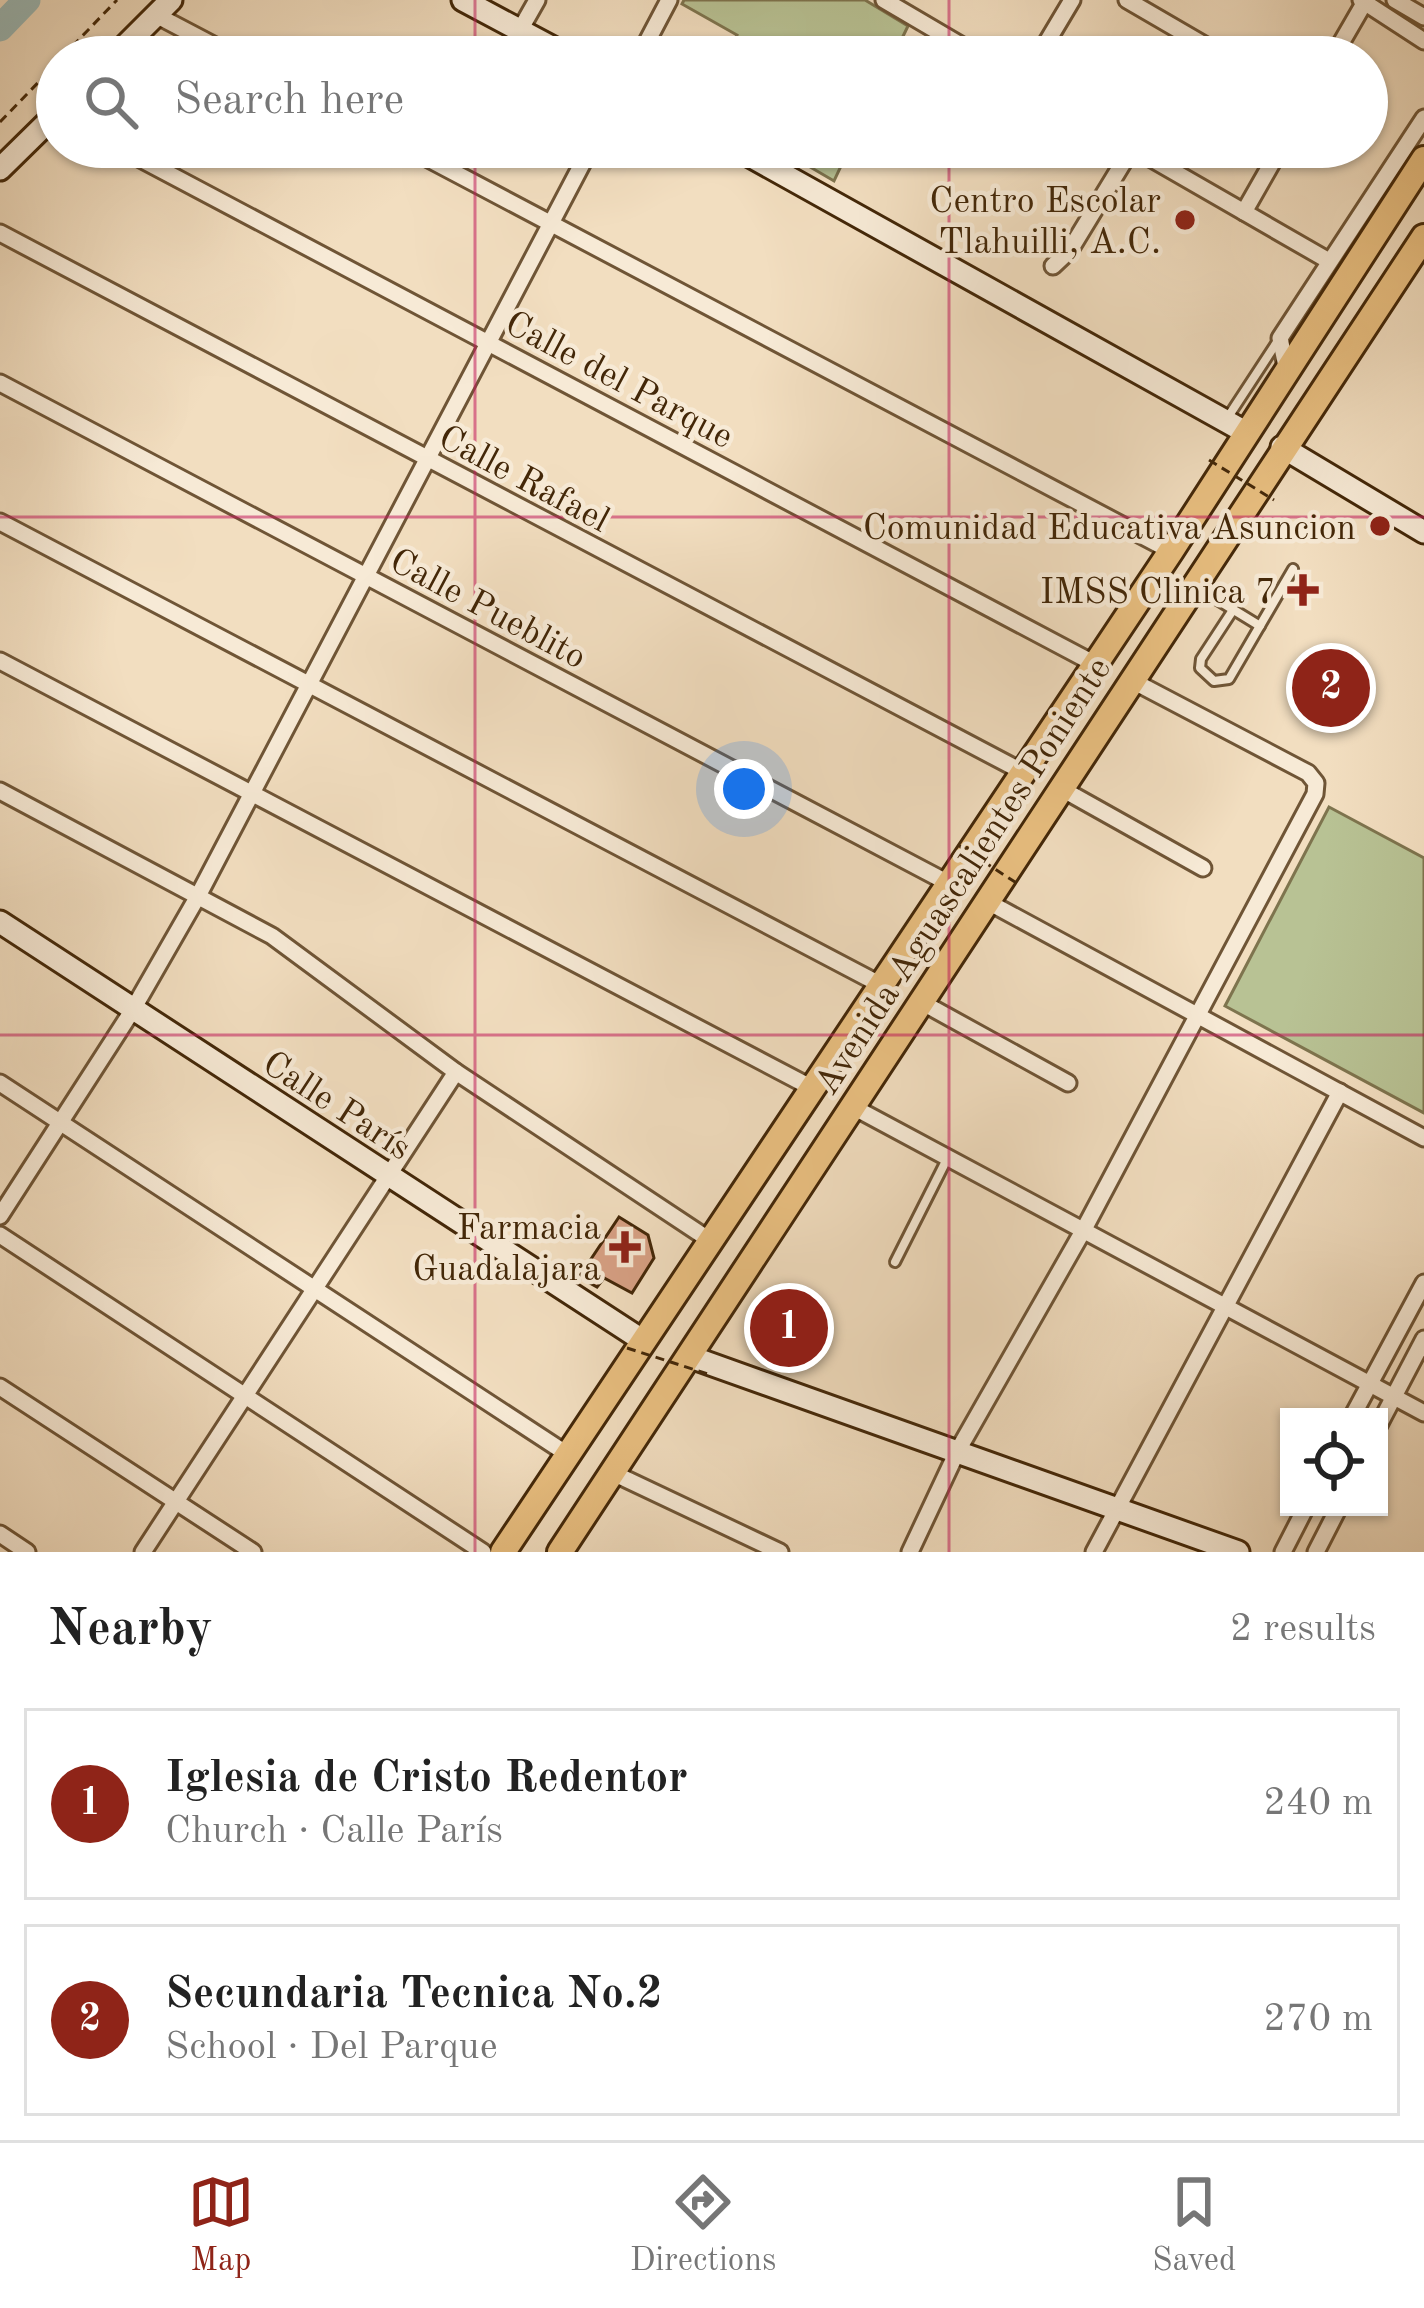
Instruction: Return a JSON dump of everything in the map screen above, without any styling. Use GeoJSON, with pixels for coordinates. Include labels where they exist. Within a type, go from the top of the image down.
{"type":"FeatureCollection","features":[{"type":"Feature","properties":{"kind":"main road","name":"Avenida Aguascalientes Poniente"},"geometry":{"type":"LineString","coordinates":[[503,1552],[634,1344],[711,1241],[884,986],[1171,551],[1237,426],[1287,371],[1410,166]]}},
{"type":"Feature","properties":{"kind":"main road","name":"Avenida Aguascalientes Poniente"},"geometry":{"type":"LineString","coordinates":[[560,1552],[990,903],[1191,584],[1424,237]]}},
{"type":"Feature","properties":{"kind":"street"},"geometry":{"type":"LineString","coordinates":[[464,0],[531,36]]}},
{"type":"Feature","properties":{"kind":"street"},"geometry":{"type":"LineString","coordinates":[[520,30],[537,0]]}},
{"type":"Feature","properties":{"kind":"street"},"geometry":{"type":"LineString","coordinates":[[650,36],[669,0]]}},
{"type":"Feature","properties":{"kind":"street"},"geometry":{"type":"LineString","coordinates":[[884,0],[945,36]]}},
{"type":"Feature","properties":{"kind":"street"},"geometry":{"type":"LineString","coordinates":[[1051,36],[1072,0]]}},
{"type":"Feature","properties":{"kind":"street"},"geometry":{"type":"LineString","coordinates":[[1127,0],[1189,36]]}},
{"type":"Feature","properties":{"kind":"street"},"geometry":{"type":"LineString","coordinates":[[1395,0],[1424,17]]}},
{"type":"Feature","properties":{"kind":"street"},"geometry":{"type":"LineString","coordinates":[[1345,36],[1364,1],[1424,40]]}},
{"type":"Feature","properties":{"kind":"street"},"geometry":{"type":"LineString","coordinates":[[135,36],[163,8],[205,36]]}},
{"type":"Feature","properties":{"kind":"street","name":"Avenida Aguascalientes Poniente"},"geometry":{"type":"LineString","coordinates":[[1280,338],[1328,261],[1410,166],[1424,118]]}},
{"type":"Feature","properties":{"kind":"street"},"geometry":{"type":"LineString","coordinates":[[0,169],[36,134]]}},
{"type":"Feature","properties":{"kind":"street","name":"Calle del Parque"},"geometry":{"type":"LineString","coordinates":[[158,168],[1095,664]]}},
{"type":"Feature","properties":{"kind":"street"},"geometry":{"type":"LineString","coordinates":[[446,168],[1171,551]]}},
{"type":"Feature","properties":{"kind":"street"},"geometry":{"type":"LineString","coordinates":[[0,1216],[132,1011],[198,896],[580,168]]}},
{"type":"Feature","properties":{"kind":"street"},"geometry":{"type":"LineString","coordinates":[[772,168],[1237,426]]}},
{"type":"Feature","properties":{"kind":"street"},"geometry":{"type":"LineString","coordinates":[[1053,266],[1070,250],[1119,168]]}},
{"type":"Feature","properties":{"kind":"street"},"geometry":{"type":"LineString","coordinates":[[1168,168],[1328,261]]}},
{"type":"Feature","properties":{"kind":"street"},"geometry":{"type":"LineString","coordinates":[[1244,212],[1269,168]]}},
{"type":"Feature","properties":{"kind":"street","name":"Calle Rafael"},"geometry":{"type":"LineString","coordinates":[[0,233],[1022,772]]}},
{"type":"Feature","properties":{"kind":"street"},"geometry":{"type":"LineString","coordinates":[[1280,338],[1287,371]]}},
{"type":"Feature","properties":{"kind":"street","name":"Calle Pueblito"},"geometry":{"type":"LineString","coordinates":[[0,383],[950,884]]}},
{"type":"Feature","properties":{"kind":"street"},"geometry":{"type":"LineString","coordinates":[[1282,447],[1424,532]]}},
{"type":"Feature","properties":{"kind":"street"},"geometry":{"type":"LineString","coordinates":[[0,523],[884,986]]}},
{"type":"Feature","properties":{"kind":"street"},"geometry":{"type":"LineString","coordinates":[[0,661],[814,1089]]}},
{"type":"Feature","properties":{"kind":"street"},"geometry":{"type":"LineString","coordinates":[[910,1552],[957,1452],[1083,1231],[1258,902],[1316,782],[1129,679]]}},
{"type":"Feature","properties":{"kind":"street"},"geometry":{"type":"LineString","coordinates":[[1062,789],[1203,868]]}},
{"type":"Feature","properties":{"kind":"street"},"geometry":{"type":"LineString","coordinates":[[0,791],[272,936],[456,1072],[711,1241]]}},
{"type":"Feature","properties":{"kind":"street"},"geometry":{"type":"LineString","coordinates":[[990,903],[1424,1138]]}},
{"type":"Feature","properties":{"kind":"street","name":"Calle París"},"geometry":{"type":"LineString","coordinates":[[0,922],[634,1344]]}},
{"type":"Feature","properties":{"kind":"street"},"geometry":{"type":"LineString","coordinates":[[923,1003],[1068,1083]]}},
{"type":"Feature","properties":{"kind":"street"},"geometry":{"type":"LineString","coordinates":[[143,1552],[456,1072]]}},
{"type":"Feature","properties":{"kind":"street"},"geometry":{"type":"LineString","coordinates":[[0,1083],[567,1454]]}},
{"type":"Feature","properties":{"kind":"street"},"geometry":{"type":"LineString","coordinates":[[1094,1552],[1340,1092]]}},
{"type":"Feature","properties":{"kind":"street"},"geometry":{"type":"LineString","coordinates":[[855,1108],[1424,1413]]}},
{"type":"Feature","properties":{"kind":"street"},"geometry":{"type":"LineString","coordinates":[[0,1235],[248,1393],[484,1552]]}},
{"type":"Feature","properties":{"kind":"street"},"geometry":{"type":"LineString","coordinates":[[1357,1408],[1424,1283]]}},
{"type":"Feature","properties":{"kind":"street"},"geometry":{"type":"LineString","coordinates":[[1388,1408],[1424,1339]]}},
{"type":"Feature","properties":{"kind":"street"},"geometry":{"type":"LineString","coordinates":[[688,1356],[1238,1552]]}},
{"type":"Feature","properties":{"kind":"street"},"geometry":{"type":"LineString","coordinates":[[0,1387],[254,1552]]}},
{"type":"Feature","properties":{"kind":"street"},"geometry":{"type":"LineString","coordinates":[[613,1473],[780,1552]]}},
{"type":"Feature","properties":{"kind":"street"},"geometry":{"type":"LineString","coordinates":[[1282,1552],[1301,1516]]}},
{"type":"Feature","properties":{"kind":"street"},"geometry":{"type":"LineString","coordinates":[[1316,1552],[1334,1516]]}},
{"type":"Feature","properties":{"kind":"street"},"geometry":{"type":"LineString","coordinates":[[0,1534],[27,1552]]}},
{"type":"Feature","properties":{"kind":"lane"},"geometry":{"type":"LineString","coordinates":[[1237,426],[1280,338]]}},
{"type":"Feature","properties":{"kind":"lane"},"geometry":{"type":"LineString","coordinates":[[1233,610],[1202,659],[1200,668],[1214,681],[1228,679],[1293,569]]}},
{"type":"Feature","properties":{"kind":"lane"},"geometry":{"type":"LineString","coordinates":[[1191,584],[1260,626]]}},
{"type":"Feature","properties":{"kind":"lane"},"geometry":{"type":"LineString","coordinates":[[895,1262],[948,1158]]}},
{"type":"Feature","properties":{"kind":"path"},"geometry":{"type":"LineString","coordinates":[[82,36],[117,0]]}},
{"type":"Feature","properties":{"kind":"path"},"geometry":{"type":"LineString","coordinates":[[0,122],[36,85]]}},
{"type":"Feature","properties":{"kind":"path"},"geometry":{"type":"LineString","coordinates":[[1209,460],[1274,500]]}},
{"type":"Feature","properties":{"kind":"path"},"geometry":{"type":"LineString","coordinates":[[958,845],[1018,884]]}},
{"type":"Feature","properties":{"kind":"path"},"geometry":{"type":"LineString","coordinates":[[634,1344],[711,1376]]}},
{"type":"Feature","properties":{"kind":"green space"},"geometry":{"type":"Polygon","coordinates":[[[684,0],[865,0],[908,26],[903,36],[736,36],[682,4],[684,0]]]}},
{"type":"Feature","properties":{"kind":"green space"},"geometry":{"type":"Polygon","coordinates":[[[812,168],[840,168],[834,181],[812,168]]]}},
{"type":"Feature","properties":{"kind":"green space"},"geometry":{"type":"Polygon","coordinates":[[[1329,807],[1424,858],[1424,1113],[1225,1006],[1329,807]]]}},
{"type":"Feature","properties":{"kind":"building","name":"Farmacia Guadalajara"},"geometry":{"type":"Polygon","coordinates":[[[619,1217],[648,1235],[654,1258],[632,1293],[604,1278],[597,1287],[579,1277],[619,1217]]]}},
{"type":"Feature","properties":{"kind":"waterway"},"geometry":{"type":"LineString","coordinates":[[0,28],[27,0]]}},
{"type":"Feature","properties":{"kind":"place","name":"Centro Escolar Tlahuilli, A.C."},"geometry":{"type":"Point","coordinates":[1185,220]}},
{"type":"Feature","properties":{"kind":"place","name":"Comunidad Educativa Asuncion"},"geometry":{"type":"Point","coordinates":[1380,526]}},
{"type":"Feature","properties":{"kind":"place","name":"IMSS Clinica 7"},"geometry":{"type":"Point","coordinates":[1303,590]}},
{"type":"Feature","properties":{"kind":"place","name":"Secundaria Tecnica No.2"},"geometry":{"type":"Point","coordinates":[1331,688]}},
{"type":"Feature","properties":{"kind":"place","name":"Farmacia Guadalajara"},"geometry":{"type":"Point","coordinates":[625,1247]}},
{"type":"Feature","properties":{"kind":"place","name":"Iglesia de Cristo Redentor"},"geometry":{"type":"Point","coordinates":[789,1328]}}]}
